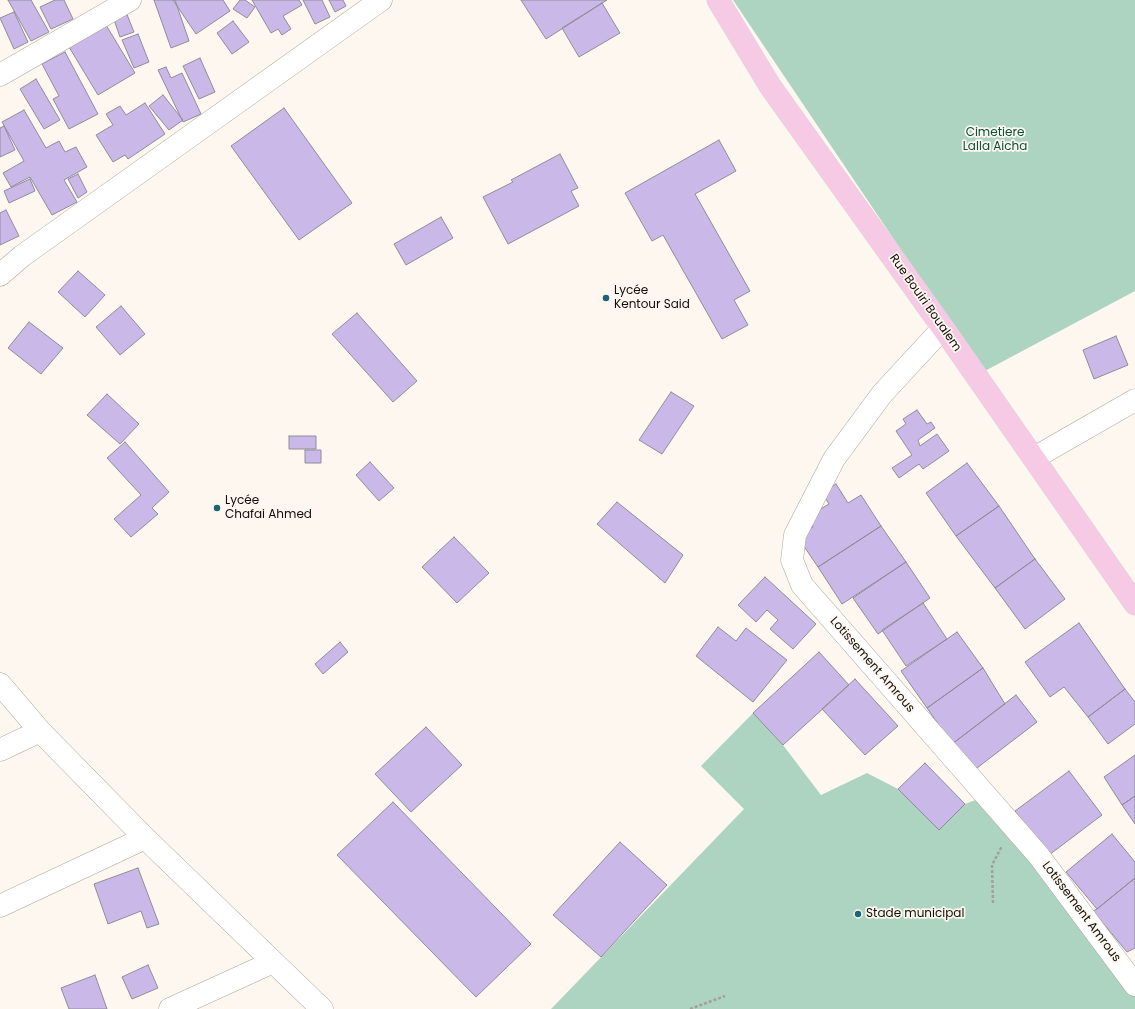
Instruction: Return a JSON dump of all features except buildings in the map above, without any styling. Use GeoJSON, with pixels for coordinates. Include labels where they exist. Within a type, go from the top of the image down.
{"type":"FeatureCollection","features":[{"type":"Feature","properties":{"kind":"main road","name":"Rue Bouiri Boualem"},"geometry":{"type":"LineString","coordinates":[[718,0],[770,86],[943,328],[1135,604]]}},
{"type":"Feature","properties":{"kind":"street"},"geometry":{"type":"LineString","coordinates":[[0,75],[130,0]]}},
{"type":"Feature","properties":{"kind":"street"},"geometry":{"type":"LineString","coordinates":[[2,269],[381,0]]}},
{"type":"Feature","properties":{"kind":"street","name":"Lotissement Amrous"},"geometry":{"type":"LineString","coordinates":[[943,328],[882,394],[834,459],[795,535],[792,560],[802,584],[1039,856],[1135,985]]}},
{"type":"Feature","properties":{"kind":"street"},"geometry":{"type":"LineString","coordinates":[[1034,458],[1135,400]]}},
{"type":"Feature","properties":{"kind":"street"},"geometry":{"type":"LineString","coordinates":[[0,684],[40,731],[145,838],[322,1009]]}},
{"type":"Feature","properties":{"kind":"street"},"geometry":{"type":"LineString","coordinates":[[0,750],[40,731]]}},
{"type":"Feature","properties":{"kind":"street"},"geometry":{"type":"LineString","coordinates":[[0,906],[145,838]]}},
{"type":"Feature","properties":{"kind":"street"},"geometry":{"type":"LineString","coordinates":[[170,1009],[273,962]]}},
{"type":"Feature","properties":{"kind":"path"},"geometry":{"type":"LineString","coordinates":[[992,903],[992,865],[1013,826]]}},
{"type":"Feature","properties":{"kind":"path"},"geometry":{"type":"LineString","coordinates":[[690,1009],[725,996]]}},
{"type":"Feature","properties":{"kind":"green space","name":"Cimetiere Lalla Aicha"},"geometry":{"type":"Polygon","coordinates":[[[733,0],[1135,0],[1135,291],[983,372],[733,0]]]}},
{"type":"Feature","properties":{"kind":"green space"},"geometry":{"type":"Polygon","coordinates":[[[753,713],[783,745],[821,795],[867,773],[898,789],[939,830],[965,804],[986,796],[1135,985],[1135,1009],[551,1009],[744,809],[701,766],[753,713]]]}},
{"type":"Feature","properties":{"kind":"place","name":"Lycée Kentour Said"},"geometry":{"type":"Point","coordinates":[606,298]}},
{"type":"Feature","properties":{"kind":"place","name":"Lycée Chafai Ahmed"},"geometry":{"type":"Point","coordinates":[217,508]}},
{"type":"Feature","properties":{"kind":"place","name":"Stade municipal"},"geometry":{"type":"Point","coordinates":[858,914]}}]}
